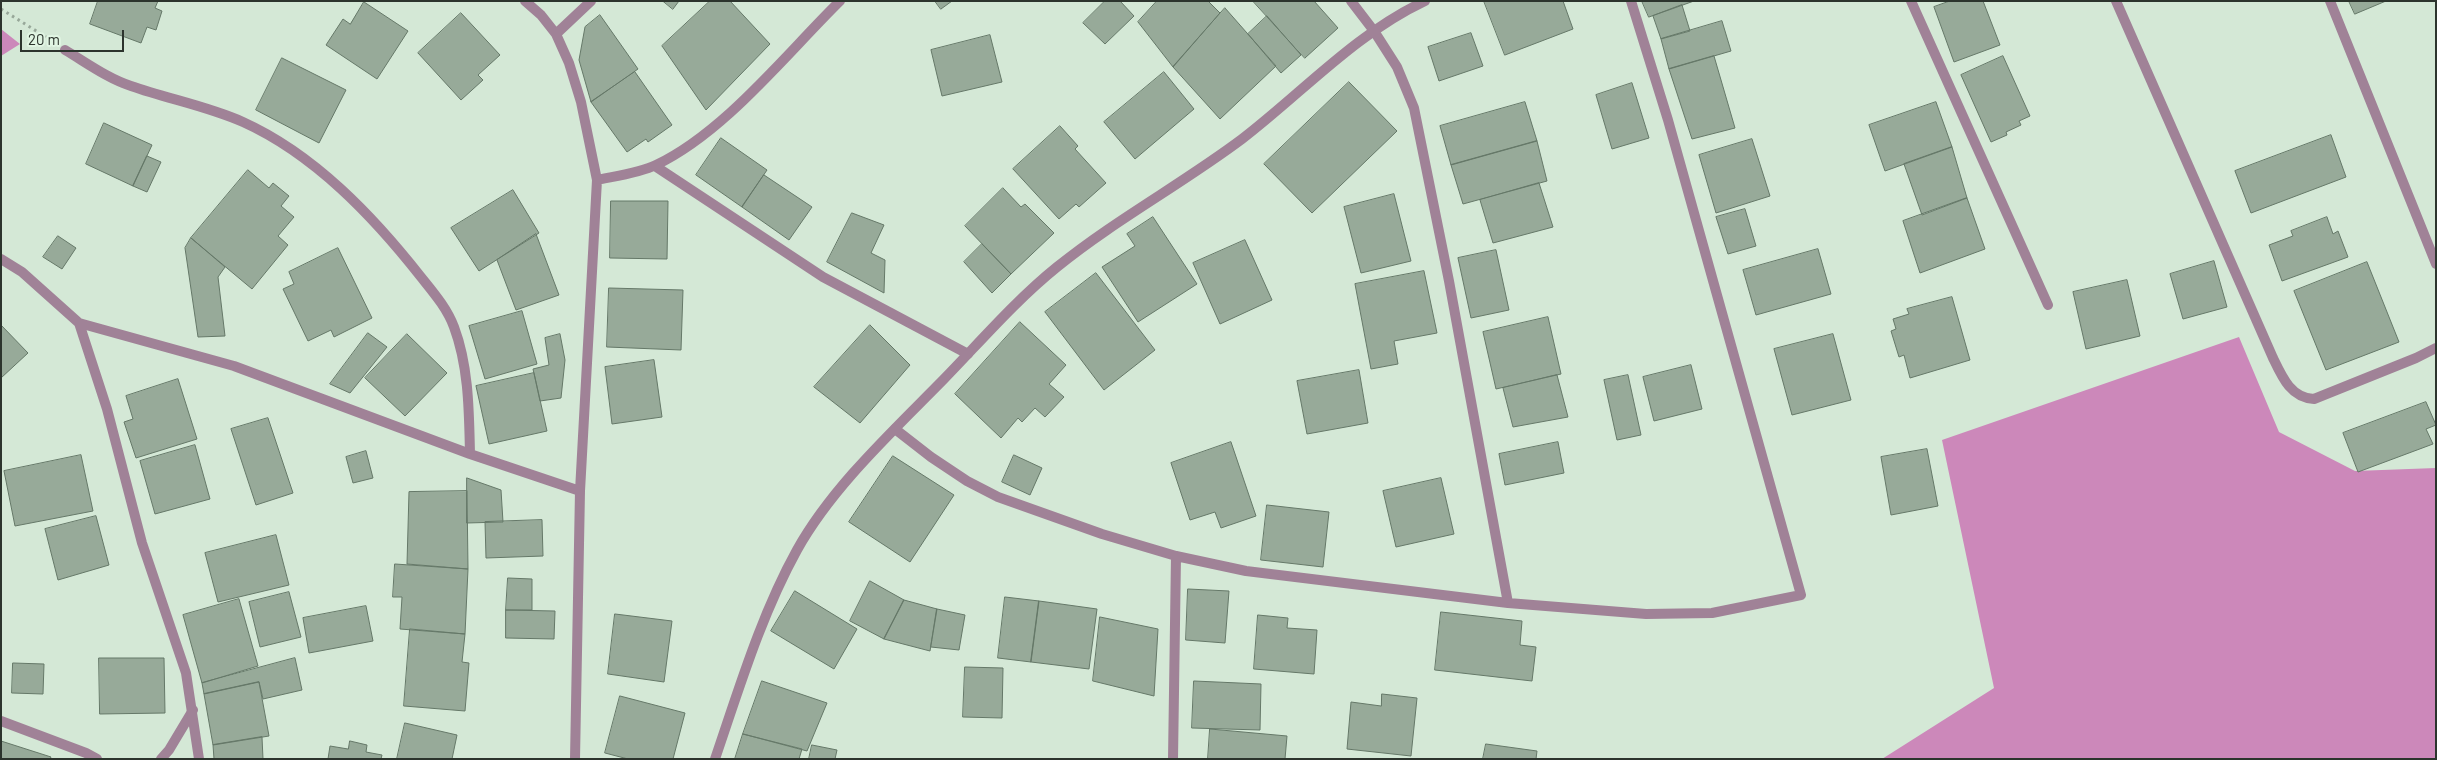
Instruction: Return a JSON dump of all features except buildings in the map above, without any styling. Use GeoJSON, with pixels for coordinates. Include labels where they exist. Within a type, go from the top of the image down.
{"type":"FeatureCollection","features":[{"type":"Feature","properties":{"kind":"street"},"geometry":{"type":"LineString","coordinates":[[525,1],[541,15],[556,34],[569,63],[581,102],[597,180],[580,491],[575,759]]}},
{"type":"Feature","properties":{"kind":"street"},"geometry":{"type":"LineString","coordinates":[[556,34],[591,1]]}},
{"type":"Feature","properties":{"kind":"street"},"geometry":{"type":"LineString","coordinates":[[597,180],[655,166],[720,121],[840,1]]}},
{"type":"Feature","properties":{"kind":"street"},"geometry":{"type":"LineString","coordinates":[[1350,1],[1374,31],[1397,67],[1414,108],[1449,281],[1508,603]]}},
{"type":"Feature","properties":{"kind":"street"},"geometry":{"type":"LineString","coordinates":[[715,759],[745,672],[781,581],[799,547],[840,491],[895,429],[1057,267],[1242,139],[1309,81],[1374,31],[1425,1]]}},
{"type":"Feature","properties":{"kind":"street"},"geometry":{"type":"LineString","coordinates":[[895,429],[931,458],[967,481],[998,497],[1092,531],[1176,556],[1246,571],[1508,603],[1608,612],[1712,613],[1801,595],[1670,130],[1630,1]]}},
{"type":"Feature","properties":{"kind":"street"},"geometry":{"type":"LineString","coordinates":[[1911,1],[2048,305]]}},
{"type":"Feature","properties":{"kind":"street"},"geometry":{"type":"LineString","coordinates":[[2116,1],[2273,358],[2281,375],[2292,390],[2302,399],[2314,399],[2436,348]]}},
{"type":"Feature","properties":{"kind":"street"},"geometry":{"type":"LineString","coordinates":[[2330,1],[2436,264]]}},
{"type":"Feature","properties":{"kind":"street"},"geometry":{"type":"LineString","coordinates":[[65,50],[114,79],[243,122],[272,138],[330,180],[362,211],[399,250],[441,303],[454,327],[469,402],[470,454]]}},
{"type":"Feature","properties":{"kind":"street"},"geometry":{"type":"LineString","coordinates":[[655,166],[823,277],[968,354]]}},
{"type":"Feature","properties":{"kind":"street"},"geometry":{"type":"LineString","coordinates":[[1,259],[22,272],[79,323],[234,366],[470,454],[580,491]]}},
{"type":"Feature","properties":{"kind":"street"},"geometry":{"type":"LineString","coordinates":[[79,323],[107,409],[142,543],[186,673],[199,759]]}},
{"type":"Feature","properties":{"kind":"street"},"geometry":{"type":"LineString","coordinates":[[1173,759],[1176,556]]}},
{"type":"Feature","properties":{"kind":"street"},"geometry":{"type":"LineString","coordinates":[[161,759],[169,750],[193,710]]}},
{"type":"Feature","properties":{"kind":"street"},"geometry":{"type":"LineString","coordinates":[[1,721],[97,759]]}},
{"type":"Feature","properties":{"kind":"path"},"geometry":{"type":"LineString","coordinates":[[1,8],[65,50]]}},
{"type":"Feature","properties":{"kind":"shaded area"},"geometry":{"type":"Polygon","coordinates":[[[1,29],[20,44],[1,56],[1,29]]]}},
{"type":"Feature","properties":{"kind":"shaded area"},"geometry":{"type":"Polygon","coordinates":[[[2239,337],[2279,432],[2355,471],[2436,468],[2436,759],[1882,759],[1994,688],[1942,440],[2239,337]]]}}]}
